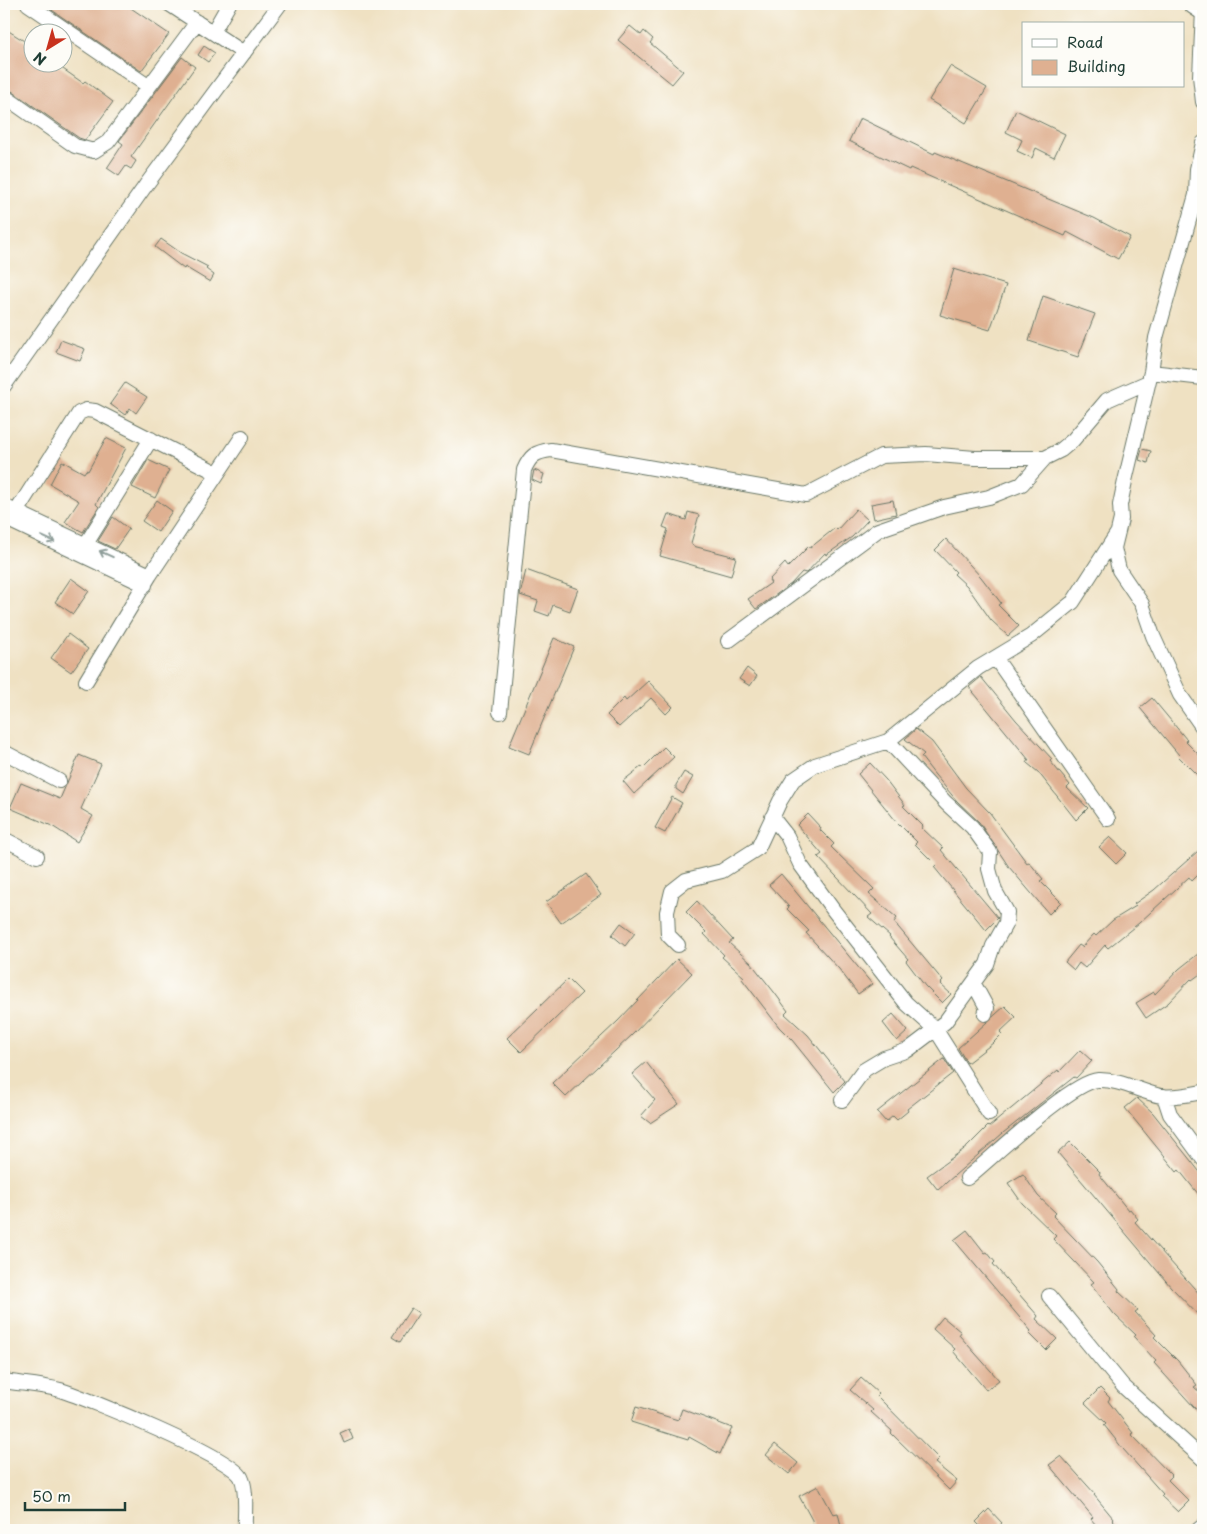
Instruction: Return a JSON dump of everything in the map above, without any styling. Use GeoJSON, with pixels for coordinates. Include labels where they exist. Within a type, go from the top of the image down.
{"type":"FeatureCollection","features":[{"type":"Feature","properties":{"kind":"highway"},"geometry":{"type":"LineString","coordinates":[[1194,4],[1203,10]]}},
{"type":"Feature","properties":{"kind":"street"},"geometry":{"type":"LineString","coordinates":[[28,4],[148,86]]}},
{"type":"Feature","properties":{"kind":"street"},"geometry":{"type":"LineString","coordinates":[[169,4],[244,53]]}},
{"type":"Feature","properties":{"kind":"street"},"geometry":{"type":"LineString","coordinates":[[213,32],[229,4]]}},
{"type":"Feature","properties":{"kind":"street"},"geometry":{"type":"LineString","coordinates":[[4,386],[135,201],[280,4]]}},
{"type":"Feature","properties":{"kind":"street"},"geometry":{"type":"LineString","coordinates":[[1203,10],[1200,76],[1203,102]]}},
{"type":"Feature","properties":{"kind":"street"},"geometry":{"type":"LineString","coordinates":[[4,96],[75,146],[94,151],[108,142],[197,22]]}},
{"type":"Feature","properties":{"kind":"street"},"geometry":{"type":"LineString","coordinates":[[1203,143],[1197,169],[1196,194],[1162,316],[1125,481],[1114,548],[1119,570],[1142,604],[1153,636],[1180,695],[1203,728]]}},
{"type":"Feature","properties":{"kind":"street"},"geometry":{"type":"LineString","coordinates":[[728,641],[878,530],[944,507],[989,497],[1022,484],[1045,458],[1061,450],[1073,440],[1107,400],[1149,377],[1203,378]]}},
{"type":"Feature","properties":{"kind":"street"},"geometry":{"type":"LineString","coordinates":[[148,580],[86,544],[10,509],[79,412],[86,410],[95,411],[217,473]]}},
{"type":"Feature","properties":{"kind":"street"},"geometry":{"type":"LineString","coordinates":[[86,681],[148,580],[242,437]]}},
{"type":"Feature","properties":{"kind":"street"},"geometry":{"type":"LineString","coordinates":[[86,544],[151,439]]}},
{"type":"Feature","properties":{"kind":"street"},"geometry":{"type":"LineString","coordinates":[[500,712],[524,470],[529,458],[537,452],[551,450],[806,495],[881,456],[926,454],[975,458],[1045,458]]}},
{"type":"Feature","properties":{"kind":"street"},"geometry":{"type":"LineString","coordinates":[[4,518],[148,580]]}},
{"type":"Feature","properties":{"kind":"street"},"geometry":{"type":"LineString","coordinates":[[678,945],[668,935],[667,912],[672,891],[686,880],[722,871],[758,848],[772,817],[793,780],[815,765],[888,741],[978,668],[996,659],[1012,646],[1031,636],[1073,602],[1118,532]]}},
{"type":"Feature","properties":{"kind":"street"},"geometry":{"type":"LineString","coordinates":[[996,659],[1108,819]]}},
{"type":"Feature","properties":{"kind":"street"},"geometry":{"type":"LineString","coordinates":[[842,1100],[864,1070],[884,1058],[908,1050],[945,1022],[988,964],[993,946],[1006,922],[1007,912],[995,891],[989,868],[990,852],[972,827],[940,798],[888,741]]}},
{"type":"Feature","properties":{"kind":"street"},"geometry":{"type":"LineString","coordinates":[[4,752],[59,781]]}},
{"type":"Feature","properties":{"kind":"street"},"geometry":{"type":"LineString","coordinates":[[772,817],[786,836],[800,864],[834,911],[906,1003],[936,1030],[989,1114]]}},
{"type":"Feature","properties":{"kind":"street"},"geometry":{"type":"LineString","coordinates":[[4,839],[37,856]]}},
{"type":"Feature","properties":{"kind":"street"},"geometry":{"type":"LineString","coordinates":[[974,984],[987,1008],[985,1014]]}},
{"type":"Feature","properties":{"kind":"street"},"geometry":{"type":"LineString","coordinates":[[967,1178],[1058,1102],[1082,1086],[1098,1080],[1115,1082],[1164,1096],[1203,1092]]}},
{"type":"Feature","properties":{"kind":"street"},"geometry":{"type":"LineString","coordinates":[[1164,1096],[1170,1114],[1203,1159]]}},
{"type":"Feature","properties":{"kind":"street"},"geometry":{"type":"LineString","coordinates":[[1194,1148],[1203,1137]]}},
{"type":"Feature","properties":{"kind":"street"},"geometry":{"type":"LineString","coordinates":[[1048,1296],[1123,1386],[1203,1459]]}},
{"type":"Feature","properties":{"kind":"street"},"geometry":{"type":"LineString","coordinates":[[4,1381],[60,1390],[191,1443],[236,1471],[242,1478],[244,1530]]}},
{"type":"Feature","properties":{"kind":"street"},"geometry":{"type":"LineString","coordinates":[[1198,1530],[1203,1526]]}},
{"type":"Feature","properties":{"kind":"building"},"geometry":{"type":"Polygon","coordinates":[[[43,4],[125,4],[169,34],[141,71],[72,22],[43,4]]]}},
{"type":"Feature","properties":{"kind":"building"},"geometry":{"type":"Polygon","coordinates":[[[630,26],[641,35],[644,31],[653,39],[650,43],[683,71],[672,84],[618,40],[630,26]]]}},
{"type":"Feature","properties":{"kind":"building"},"geometry":{"type":"Polygon","coordinates":[[[4,28],[22,40],[22,72],[67,72],[83,83],[85,81],[113,102],[85,140],[79,138],[4,87],[4,28]]]}},
{"type":"Feature","properties":{"kind":"building"},"geometry":{"type":"Polygon","coordinates":[[[204,46],[215,53],[208,62],[198,55],[204,46]]]}},
{"type":"Feature","properties":{"kind":"building"},"geometry":{"type":"Polygon","coordinates":[[[182,57],[195,67],[131,157],[136,161],[131,169],[126,166],[119,176],[107,168],[123,144],[119,141],[182,57]]]}},
{"type":"Feature","properties":{"kind":"building"},"geometry":{"type":"Polygon","coordinates":[[[950,66],[987,88],[966,123],[929,100],[950,66]]]}},
{"type":"Feature","properties":{"kind":"building"},"geometry":{"type":"Polygon","coordinates":[[[1016,110],[1065,134],[1054,157],[1036,148],[1032,158],[1017,151],[1022,140],[1006,132],[1016,110]]]}},
{"type":"Feature","properties":{"kind":"building"},"geometry":{"type":"Polygon","coordinates":[[[860,118],[934,154],[935,152],[1094,218],[1130,237],[1118,259],[1067,232],[1065,236],[910,168],[909,170],[849,141],[860,118]]]}},
{"type":"Feature","properties":{"kind":"building"},"geometry":{"type":"Polygon","coordinates":[[[161,239],[181,253],[208,267],[206,269],[214,275],[210,282],[185,267],[184,269],[155,247],[161,239]]]}},
{"type":"Feature","properties":{"kind":"building"},"geometry":{"type":"Polygon","coordinates":[[[954,269],[1006,285],[990,330],[940,315],[954,269]]]}},
{"type":"Feature","properties":{"kind":"building"},"geometry":{"type":"Polygon","coordinates":[[[1043,296],[1095,314],[1078,357],[1029,341],[1043,296]]]}},
{"type":"Feature","properties":{"kind":"building"},"geometry":{"type":"Polygon","coordinates":[[[61,340],[85,349],[80,361],[56,352],[61,340]]]}},
{"type":"Feature","properties":{"kind":"building"},"geometry":{"type":"Polygon","coordinates":[[[125,383],[147,397],[136,413],[130,408],[125,415],[110,404],[125,383]]]}},
{"type":"Feature","properties":{"kind":"building"},"geometry":{"type":"Polygon","coordinates":[[[106,438],[126,448],[96,504],[99,507],[83,532],[65,522],[79,501],[50,484],[62,461],[84,473],[86,470],[88,471],[106,438]]]}},
{"type":"Feature","properties":{"kind":"building"},"geometry":{"type":"Polygon","coordinates":[[[1142,449],[1151,451],[1148,463],[1139,460],[1142,449]]]}},
{"type":"Feature","properties":{"kind":"building"},"geometry":{"type":"Polygon","coordinates":[[[148,460],[169,470],[155,498],[132,487],[148,460]]]}},
{"type":"Feature","properties":{"kind":"building"},"geometry":{"type":"Polygon","coordinates":[[[534,470],[544,474],[541,484],[532,480],[534,470]]]}},
{"type":"Feature","properties":{"kind":"building"},"geometry":{"type":"Polygon","coordinates":[[[157,500],[172,511],[158,532],[142,521],[157,500]]]}},
{"type":"Feature","properties":{"kind":"building"},"geometry":{"type":"Polygon","coordinates":[[[893,500],[896,514],[874,519],[871,504],[893,500]]]}},
{"type":"Feature","properties":{"kind":"building"},"geometry":{"type":"Polygon","coordinates":[[[856,509],[868,520],[852,537],[826,555],[825,553],[806,573],[802,572],[791,584],[756,609],[748,599],[771,583],[769,580],[785,563],[788,567],[809,546],[810,548],[835,528],[837,530],[856,509]]]}},
{"type":"Feature","properties":{"kind":"building"},"geometry":{"type":"Polygon","coordinates":[[[688,512],[699,515],[691,543],[693,546],[736,557],[731,576],[660,556],[668,529],[663,527],[668,514],[686,520],[688,512]]]}},
{"type":"Feature","properties":{"kind":"building"},"geometry":{"type":"Polygon","coordinates":[[[113,517],[129,529],[115,549],[98,541],[113,517]]]}},
{"type":"Feature","properties":{"kind":"building"},"geometry":{"type":"Polygon","coordinates":[[[946,539],[981,577],[1001,603],[998,605],[1019,626],[1008,636],[991,620],[967,586],[954,574],[956,572],[935,550],[946,539]]]}},
{"type":"Feature","properties":{"kind":"building"},"geometry":{"type":"Polygon","coordinates":[[[526,570],[578,589],[570,611],[553,605],[549,616],[535,611],[538,601],[520,595],[526,570]]]}},
{"type":"Feature","properties":{"kind":"building"},"geometry":{"type":"Polygon","coordinates":[[[71,578],[89,591],[73,614],[55,602],[71,578]]]}},
{"type":"Feature","properties":{"kind":"building"},"geometry":{"type":"Polygon","coordinates":[[[68,634],[88,649],[71,672],[51,658],[68,634]]]}},
{"type":"Feature","properties":{"kind":"building"},"geometry":{"type":"Polygon","coordinates":[[[554,638],[574,647],[529,754],[509,746],[554,638]]]}},
{"type":"Feature","properties":{"kind":"building"},"geometry":{"type":"Polygon","coordinates":[[[747,668],[757,676],[750,686],[739,679],[747,668]]]}},
{"type":"Feature","properties":{"kind":"building"},"geometry":{"type":"Polygon","coordinates":[[[981,677],[1016,720],[1052,759],[1050,761],[1070,785],[1067,788],[1088,808],[1076,820],[1038,772],[1027,763],[1029,760],[969,687],[981,677]]]}},
{"type":"Feature","properties":{"kind":"building"},"geometry":{"type":"Polygon","coordinates":[[[648,681],[673,707],[666,714],[651,698],[619,727],[607,715],[624,698],[626,701],[648,681]]]}},
{"type":"Feature","properties":{"kind":"building"},"geometry":{"type":"Polygon","coordinates":[[[1152,698],[1187,740],[1185,741],[1203,759],[1203,781],[1178,756],[1140,708],[1152,698]]]}},
{"type":"Feature","properties":{"kind":"building"},"geometry":{"type":"Polygon","coordinates":[[[916,729],[932,742],[966,788],[990,813],[1027,863],[1029,862],[1043,879],[1040,881],[1061,902],[1049,914],[1009,867],[979,822],[957,801],[935,775],[921,757],[924,754],[905,739],[916,729]]]}},
{"type":"Feature","properties":{"kind":"building"},"geometry":{"type":"Polygon","coordinates":[[[664,747],[674,757],[634,794],[623,781],[642,766],[643,768],[664,747]]]}},
{"type":"Feature","properties":{"kind":"building"},"geometry":{"type":"Polygon","coordinates":[[[79,755],[101,764],[81,809],[93,816],[77,842],[52,826],[10,808],[21,783],[60,799],[79,755]]]}},
{"type":"Feature","properties":{"kind":"building"},"geometry":{"type":"Polygon","coordinates":[[[870,763],[886,780],[905,805],[903,806],[943,848],[941,850],[998,918],[986,930],[934,867],[936,865],[915,844],[917,842],[896,821],[858,774],[870,763]]]}},
{"type":"Feature","properties":{"kind":"building"},"geometry":{"type":"Polygon","coordinates":[[[684,772],[693,777],[683,794],[676,789],[676,785],[684,772]]]}},
{"type":"Feature","properties":{"kind":"building"},"geometry":{"type":"Polygon","coordinates":[[[672,797],[682,803],[665,833],[655,828],[672,797]]]}},
{"type":"Feature","properties":{"kind":"building"},"geometry":{"type":"Polygon","coordinates":[[[808,814],[834,844],[831,847],[874,889],[869,894],[897,918],[894,922],[943,981],[940,984],[951,994],[942,1003],[925,986],[906,961],[908,959],[890,936],[868,917],[872,914],[818,857],[822,854],[797,825],[808,814]]]}},
{"type":"Feature","properties":{"kind":"building"},"geometry":{"type":"Polygon","coordinates":[[[1110,837],[1127,853],[1116,864],[1099,847],[1110,837]]]}},
{"type":"Feature","properties":{"kind":"building"},"geometry":{"type":"Polygon","coordinates":[[[1198,851],[1203,857],[1203,864],[1198,869],[1201,872],[1192,881],[1189,877],[1139,923],[1108,948],[1105,945],[1085,968],[1079,963],[1074,970],[1065,962],[1079,945],[1082,947],[1094,934],[1096,936],[1113,920],[1136,906],[1134,904],[1154,890],[1198,851]]]}},
{"type":"Feature","properties":{"kind":"building"},"geometry":{"type":"Polygon","coordinates":[[[586,874],[601,895],[561,923],[546,902],[586,874]]]}},
{"type":"Feature","properties":{"kind":"building"},"geometry":{"type":"Polygon","coordinates":[[[781,874],[872,984],[858,994],[839,969],[806,933],[809,931],[787,909],[789,907],[769,885],[781,874]]]}},
{"type":"Feature","properties":{"kind":"building"},"geometry":{"type":"Polygon","coordinates":[[[697,901],[733,940],[729,943],[751,963],[774,992],[788,1011],[785,1014],[808,1035],[845,1081],[834,1092],[792,1040],[779,1027],[742,979],[744,977],[722,957],[724,955],[704,934],[706,932],[686,912],[697,901]]]}},
{"type":"Feature","properties":{"kind":"building"},"geometry":{"type":"Polygon","coordinates":[[[621,923],[635,933],[625,946],[612,935],[621,923]]]}},
{"type":"Feature","properties":{"kind":"building"},"geometry":{"type":"Polygon","coordinates":[[[1203,950],[1203,972],[1191,979],[1168,1003],[1146,1018],[1136,1003],[1154,992],[1155,994],[1179,969],[1203,950]]]}},
{"type":"Feature","properties":{"kind":"building"},"geometry":{"type":"Polygon","coordinates":[[[677,959],[692,973],[632,1035],[566,1097],[552,1083],[618,1021],[677,959]]]}},
{"type":"Feature","properties":{"kind":"building"},"geometry":{"type":"Polygon","coordinates":[[[568,979],[582,993],[521,1052],[507,1038],[568,979]]]}},
{"type":"Feature","properties":{"kind":"building"},"geometry":{"type":"Polygon","coordinates":[[[1005,1006],[1016,1017],[1000,1032],[1002,1034],[993,1043],[967,1063],[958,1048],[1005,1006]]]}},
{"type":"Feature","properties":{"kind":"building"},"geometry":{"type":"Polygon","coordinates":[[[893,1014],[908,1031],[897,1041],[883,1023],[893,1014]]]}},
{"type":"Feature","properties":{"kind":"building"},"geometry":{"type":"Polygon","coordinates":[[[1080,1050],[1092,1061],[1076,1078],[1074,1077],[1003,1133],[938,1190],[927,1176],[967,1147],[988,1126],[1058,1070],[1059,1072],[1080,1050]]]}},
{"type":"Feature","properties":{"kind":"building"},"geometry":{"type":"Polygon","coordinates":[[[944,1059],[953,1073],[907,1109],[908,1111],[897,1120],[893,1116],[886,1122],[877,1112],[944,1059]]]}},
{"type":"Feature","properties":{"kind":"building"},"geometry":{"type":"Polygon","coordinates":[[[646,1062],[679,1104],[650,1123],[641,1116],[655,1100],[632,1074],[646,1062]]]}},
{"type":"Feature","properties":{"kind":"building"},"geometry":{"type":"Polygon","coordinates":[[[1137,1098],[1153,1113],[1203,1176],[1203,1200],[1179,1170],[1177,1172],[1125,1108],[1137,1098]]]}},
{"type":"Feature","properties":{"kind":"building"},"geometry":{"type":"Polygon","coordinates":[[[1070,1142],[1100,1172],[1099,1174],[1128,1210],[1130,1209],[1138,1219],[1135,1222],[1203,1298],[1203,1320],[1171,1287],[1058,1153],[1070,1142]]]}},
{"type":"Feature","properties":{"kind":"building"},"geometry":{"type":"Polygon","coordinates":[[[1023,1174],[1038,1196],[1056,1213],[1053,1216],[1097,1262],[1119,1289],[1118,1291],[1138,1310],[1135,1312],[1156,1335],[1154,1337],[1178,1361],[1197,1385],[1194,1387],[1203,1395],[1203,1417],[1154,1363],[1156,1361],[1134,1337],[1136,1335],[1114,1314],[1091,1284],[1094,1282],[1053,1239],[1056,1236],[1022,1203],[1008,1183],[1023,1174]]]}},
{"type":"Feature","properties":{"kind":"building"},"geometry":{"type":"Polygon","coordinates":[[[967,1230],[985,1253],[987,1252],[995,1262],[993,1264],[1038,1316],[1036,1319],[1057,1339],[1046,1350],[1029,1333],[1031,1331],[954,1240],[967,1230]]]}},
{"type":"Feature","properties":{"kind":"building"},"geometry":{"type":"Polygon","coordinates":[[[411,1308],[419,1313],[400,1342],[392,1337],[411,1308]]]}},
{"type":"Feature","properties":{"kind":"building"},"geometry":{"type":"Polygon","coordinates":[[[943,1317],[961,1332],[959,1335],[999,1380],[986,1390],[953,1351],[955,1349],[933,1329],[943,1317]]]}},
{"type":"Feature","properties":{"kind":"building"},"geometry":{"type":"Polygon","coordinates":[[[861,1378],[878,1393],[876,1395],[939,1459],[935,1463],[957,1481],[949,1490],[871,1412],[873,1410],[850,1390],[861,1378]]]}},
{"type":"Feature","properties":{"kind":"building"},"geometry":{"type":"Polygon","coordinates":[[[1100,1388],[1110,1398],[1108,1401],[1133,1433],[1131,1434],[1172,1476],[1168,1480],[1189,1501],[1178,1512],[1161,1496],[1163,1494],[1104,1425],[1106,1423],[1085,1403],[1100,1388]]]}},
{"type":"Feature","properties":{"kind":"building"},"geometry":{"type":"Polygon","coordinates":[[[636,1407],[678,1420],[682,1409],[732,1428],[720,1454],[689,1437],[688,1440],[631,1422],[636,1407]]]}},
{"type":"Feature","properties":{"kind":"building"},"geometry":{"type":"Polygon","coordinates":[[[349,1429],[353,1439],[344,1443],[340,1433],[349,1429]]]}},
{"type":"Feature","properties":{"kind":"building"},"geometry":{"type":"Polygon","coordinates":[[[775,1444],[798,1463],[789,1474],[766,1455],[775,1444]]]}},
{"type":"Feature","properties":{"kind":"building"},"geometry":{"type":"Polygon","coordinates":[[[1061,1456],[1095,1494],[1112,1519],[1123,1530],[1100,1530],[1091,1519],[1093,1517],[1049,1465],[1061,1456]]]}},
{"type":"Feature","properties":{"kind":"building"},"geometry":{"type":"Polygon","coordinates":[[[818,1486],[833,1514],[838,1513],[842,1530],[814,1530],[812,1520],[799,1496],[818,1486]]]}},
{"type":"Feature","properties":{"kind":"building"},"geometry":{"type":"Polygon","coordinates":[[[989,1509],[1002,1523],[1000,1525],[1006,1530],[984,1530],[976,1522],[989,1509]]]}}]}
